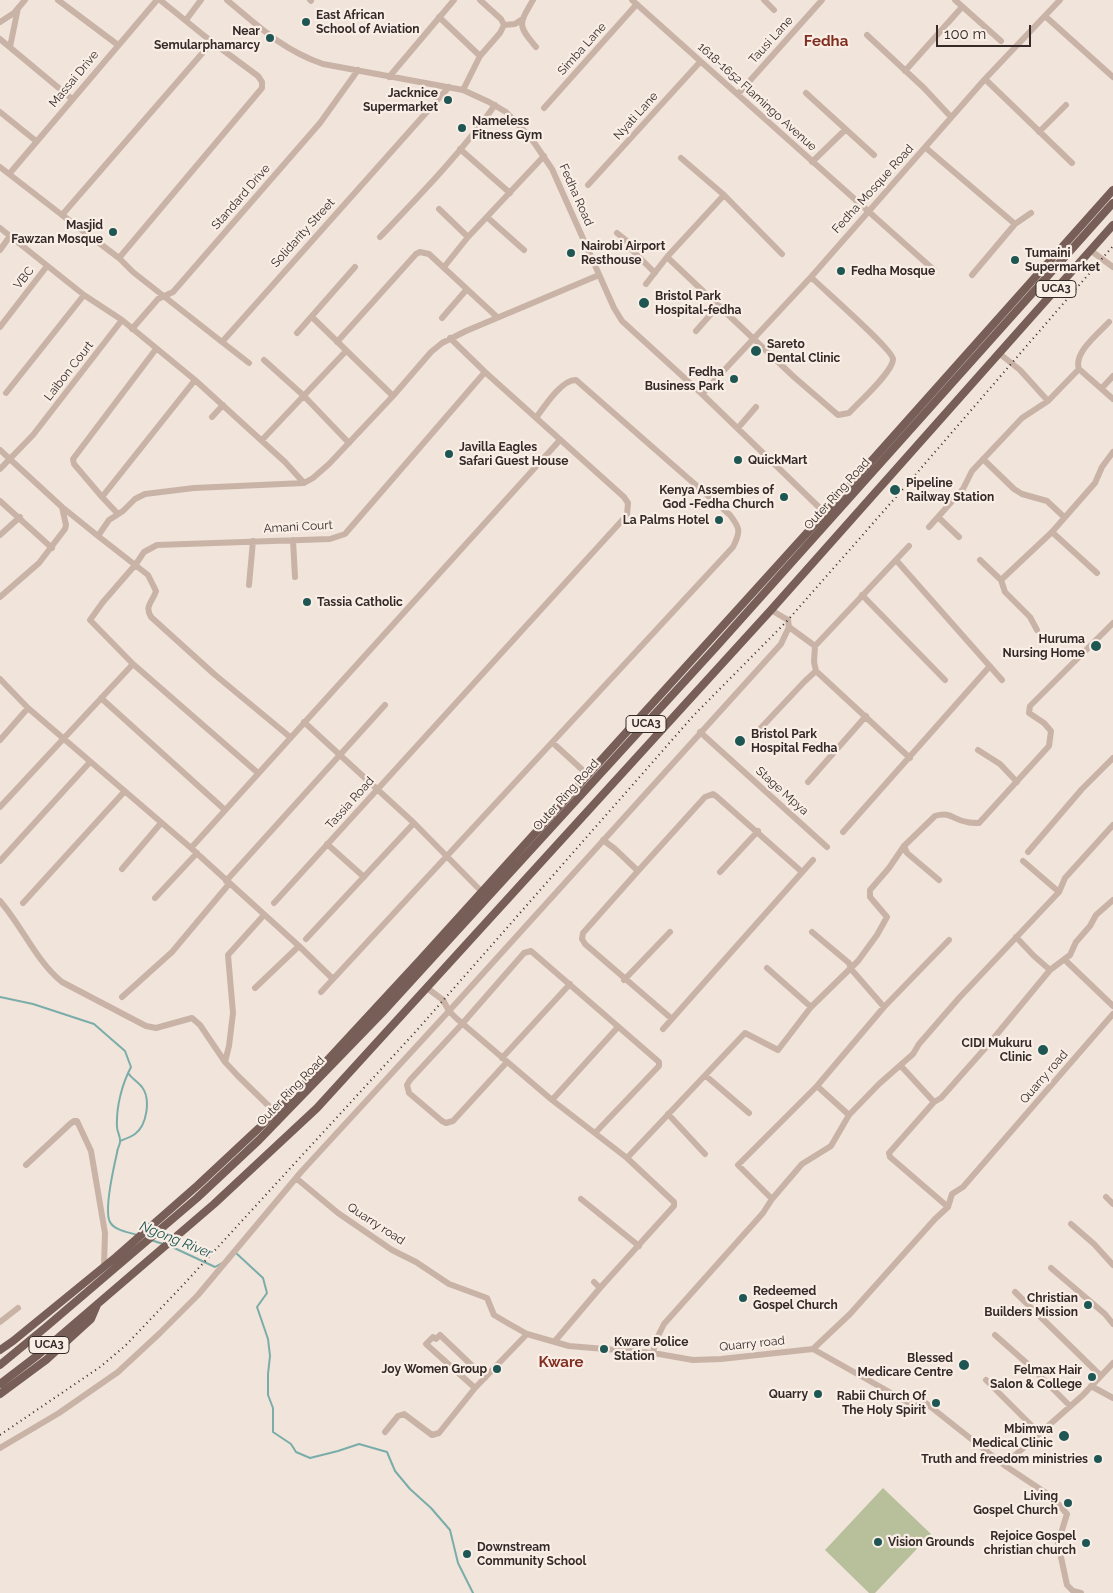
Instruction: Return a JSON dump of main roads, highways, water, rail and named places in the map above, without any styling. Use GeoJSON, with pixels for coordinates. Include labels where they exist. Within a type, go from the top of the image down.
{"type":"FeatureCollection","features":[{"type":"Feature","properties":{"kind":"main road","name":"UCA3"},"geometry":{"type":"LineString","coordinates":[[0,1350],[104,1266],[119,1259],[155,1223],[276,1113],[322,1066],[825,513],[943,387],[1113,190]]}},
{"type":"Feature","properties":{"kind":"main road","name":"Outer Ring Road"},"geometry":{"type":"LineString","coordinates":[[0,1365],[46,1327],[119,1259],[163,1227],[217,1180],[317,1081],[462,927],[716,647],[943,387],[1113,203]]}},
{"type":"Feature","properties":{"kind":"main road","name":"UCA3"},"geometry":{"type":"LineString","coordinates":[[0,1384],[180,1234],[236,1185],[317,1108],[771,610],[1113,225]]}},
{"type":"Feature","properties":{"kind":"main road"},"geometry":{"type":"LineString","coordinates":[[317,1081],[322,1066]]}},
{"type":"Feature","properties":{"kind":"main road"},"geometry":{"type":"LineString","coordinates":[[202,1181],[217,1180]]}},
{"type":"Feature","properties":{"kind":"main road","name":"UCA3"},"geometry":{"type":"LineString","coordinates":[[0,1394],[46,1360],[91,1319],[97,1305]]}},
{"type":"Feature","properties":{"kind":"waterway","name":"Ngong River"},"geometry":{"type":"LineString","coordinates":[[0,997],[33,1004],[94,1024],[125,1051],[131,1067],[122,1088],[119,1104],[117,1127],[120,1142],[110,1188],[108,1216],[110,1222],[115,1227],[137,1235]]}},
{"type":"Feature","properties":{"kind":"waterway"},"geometry":{"type":"LineString","coordinates":[[120,1141],[139,1130],[145,1118],[147,1105],[145,1092],[128,1073]]}},
{"type":"Feature","properties":{"kind":"waterway","name":"Ngong River"},"geometry":{"type":"LineString","coordinates":[[151,1240],[163,1244]]}},
{"type":"Feature","properties":{"kind":"waterway","name":"Ngong River"},"geometry":{"type":"LineString","coordinates":[[170,1246],[215,1267],[222,1263]]}},
{"type":"Feature","properties":{"kind":"waterway","name":"Ngong River"},"geometry":{"type":"LineString","coordinates":[[236,1253],[263,1278],[267,1293],[257,1307],[268,1339],[270,1356],[268,1395],[273,1408],[273,1432],[291,1444],[296,1452],[310,1458],[359,1444],[387,1452],[395,1471],[450,1530],[458,1563],[473,1593]]}},
{"type":"Feature","properties":{"kind":"railway"},"geometry":{"type":"LineString","coordinates":[[0,1435],[100,1367],[125,1346],[184,1284],[418,1029],[694,715],[788,620],[1113,246]]}},
{"type":"Feature","properties":{"kind":"place","name":"East African School of Aviation"},"geometry":{"type":"Point","coordinates":[306,22]}},
{"type":"Feature","properties":{"kind":"place","name":"Near Semularphamarcy"},"geometry":{"type":"Point","coordinates":[270,38]}},
{"type":"Feature","properties":{"kind":"place","name":"Jacknice Supermarket"},"geometry":{"type":"Point","coordinates":[448,100]}},
{"type":"Feature","properties":{"kind":"place","name":"Nameless Fitness Gym"},"geometry":{"type":"Point","coordinates":[462,128]}},
{"type":"Feature","properties":{"kind":"place","name":"Masjid Fawzan Mosque"},"geometry":{"type":"Point","coordinates":[113,232]}},
{"type":"Feature","properties":{"kind":"place","name":"Nairobi Airport Resthouse"},"geometry":{"type":"Point","coordinates":[571,253]}},
{"type":"Feature","properties":{"kind":"place","name":"Tumaini Supermarket"},"geometry":{"type":"Point","coordinates":[1015,260]}},
{"type":"Feature","properties":{"kind":"place","name":"Fedha Mosque"},"geometry":{"type":"Point","coordinates":[841,271]}},
{"type":"Feature","properties":{"kind":"place","name":"Bristol Park Hospital-fedha"},"geometry":{"type":"Point","coordinates":[644,303]}},
{"type":"Feature","properties":{"kind":"place","name":"Sareto Dental Clinic"},"geometry":{"type":"Point","coordinates":[756,351]}},
{"type":"Feature","properties":{"kind":"place","name":"Fedha Business Park"},"geometry":{"type":"Point","coordinates":[734,379]}},
{"type":"Feature","properties":{"kind":"place","name":"Javilla Eagles Safari Guest House"},"geometry":{"type":"Point","coordinates":[449,454]}},
{"type":"Feature","properties":{"kind":"place","name":"QuickMart"},"geometry":{"type":"Point","coordinates":[738,460]}},
{"type":"Feature","properties":{"kind":"place","name":"Pipeline Railway Station"},"geometry":{"type":"Point","coordinates":[895,490]}},
{"type":"Feature","properties":{"kind":"place","name":"Kenya Assembies of God -Fedha Church"},"geometry":{"type":"Point","coordinates":[784,497]}},
{"type":"Feature","properties":{"kind":"place","name":"La Palms Hotel"},"geometry":{"type":"Point","coordinates":[719,520]}},
{"type":"Feature","properties":{"kind":"place","name":"Tassia Catholic"},"geometry":{"type":"Point","coordinates":[307,602]}},
{"type":"Feature","properties":{"kind":"place","name":"Huruma Nursing Home"},"geometry":{"type":"Point","coordinates":[1096,646]}},
{"type":"Feature","properties":{"kind":"place","name":"Bristol Park Hospital Fedha"},"geometry":{"type":"Point","coordinates":[740,741]}},
{"type":"Feature","properties":{"kind":"place","name":"CIDI Mukuru Clinic"},"geometry":{"type":"Point","coordinates":[1043,1050]}},
{"type":"Feature","properties":{"kind":"place","name":"Redeemed Gospel Church"},"geometry":{"type":"Point","coordinates":[743,1298]}},
{"type":"Feature","properties":{"kind":"place","name":"Christian Builders Mission"},"geometry":{"type":"Point","coordinates":[1088,1305]}},
{"type":"Feature","properties":{"kind":"place","name":"Kware Police Station"},"geometry":{"type":"Point","coordinates":[604,1349]}},
{"type":"Feature","properties":{"kind":"place","name":"Blessed Medicare Centre"},"geometry":{"type":"Point","coordinates":[964,1365]}},
{"type":"Feature","properties":{"kind":"place","name":"Joy Women Group"},"geometry":{"type":"Point","coordinates":[497,1369]}},
{"type":"Feature","properties":{"kind":"place","name":"Felmax Hair Salon & College"},"geometry":{"type":"Point","coordinates":[1092,1377]}},
{"type":"Feature","properties":{"kind":"place","name":"Quarry"},"geometry":{"type":"Point","coordinates":[818,1394]}},
{"type":"Feature","properties":{"kind":"place","name":"Rabii Church Of The Holy Spirit"},"geometry":{"type":"Point","coordinates":[936,1403]}},
{"type":"Feature","properties":{"kind":"place","name":"Mbimwa Medical Clinic"},"geometry":{"type":"Point","coordinates":[1064,1436]}},
{"type":"Feature","properties":{"kind":"place","name":"Truth and freedom ministries"},"geometry":{"type":"Point","coordinates":[1098,1459]}},
{"type":"Feature","properties":{"kind":"place","name":"Living Gospel Church"},"geometry":{"type":"Point","coordinates":[1068,1503]}},
{"type":"Feature","properties":{"kind":"place","name":"Vision Grounds"},"geometry":{"type":"Point","coordinates":[878,1542]}},
{"type":"Feature","properties":{"kind":"place","name":"Rejoice Gospel christian church"},"geometry":{"type":"Point","coordinates":[1086,1543]}},
{"type":"Feature","properties":{"kind":"place","name":"Downstream Community School"},"geometry":{"type":"Point","coordinates":[467,1554]}},
{"type":"Feature","properties":{"kind":"district","name":"Fedha"},"geometry":{"type":"Point","coordinates":[826,41]}},
{"type":"Feature","properties":{"kind":"district","name":"Kware"},"geometry":{"type":"Point","coordinates":[561,1362]}}]}
